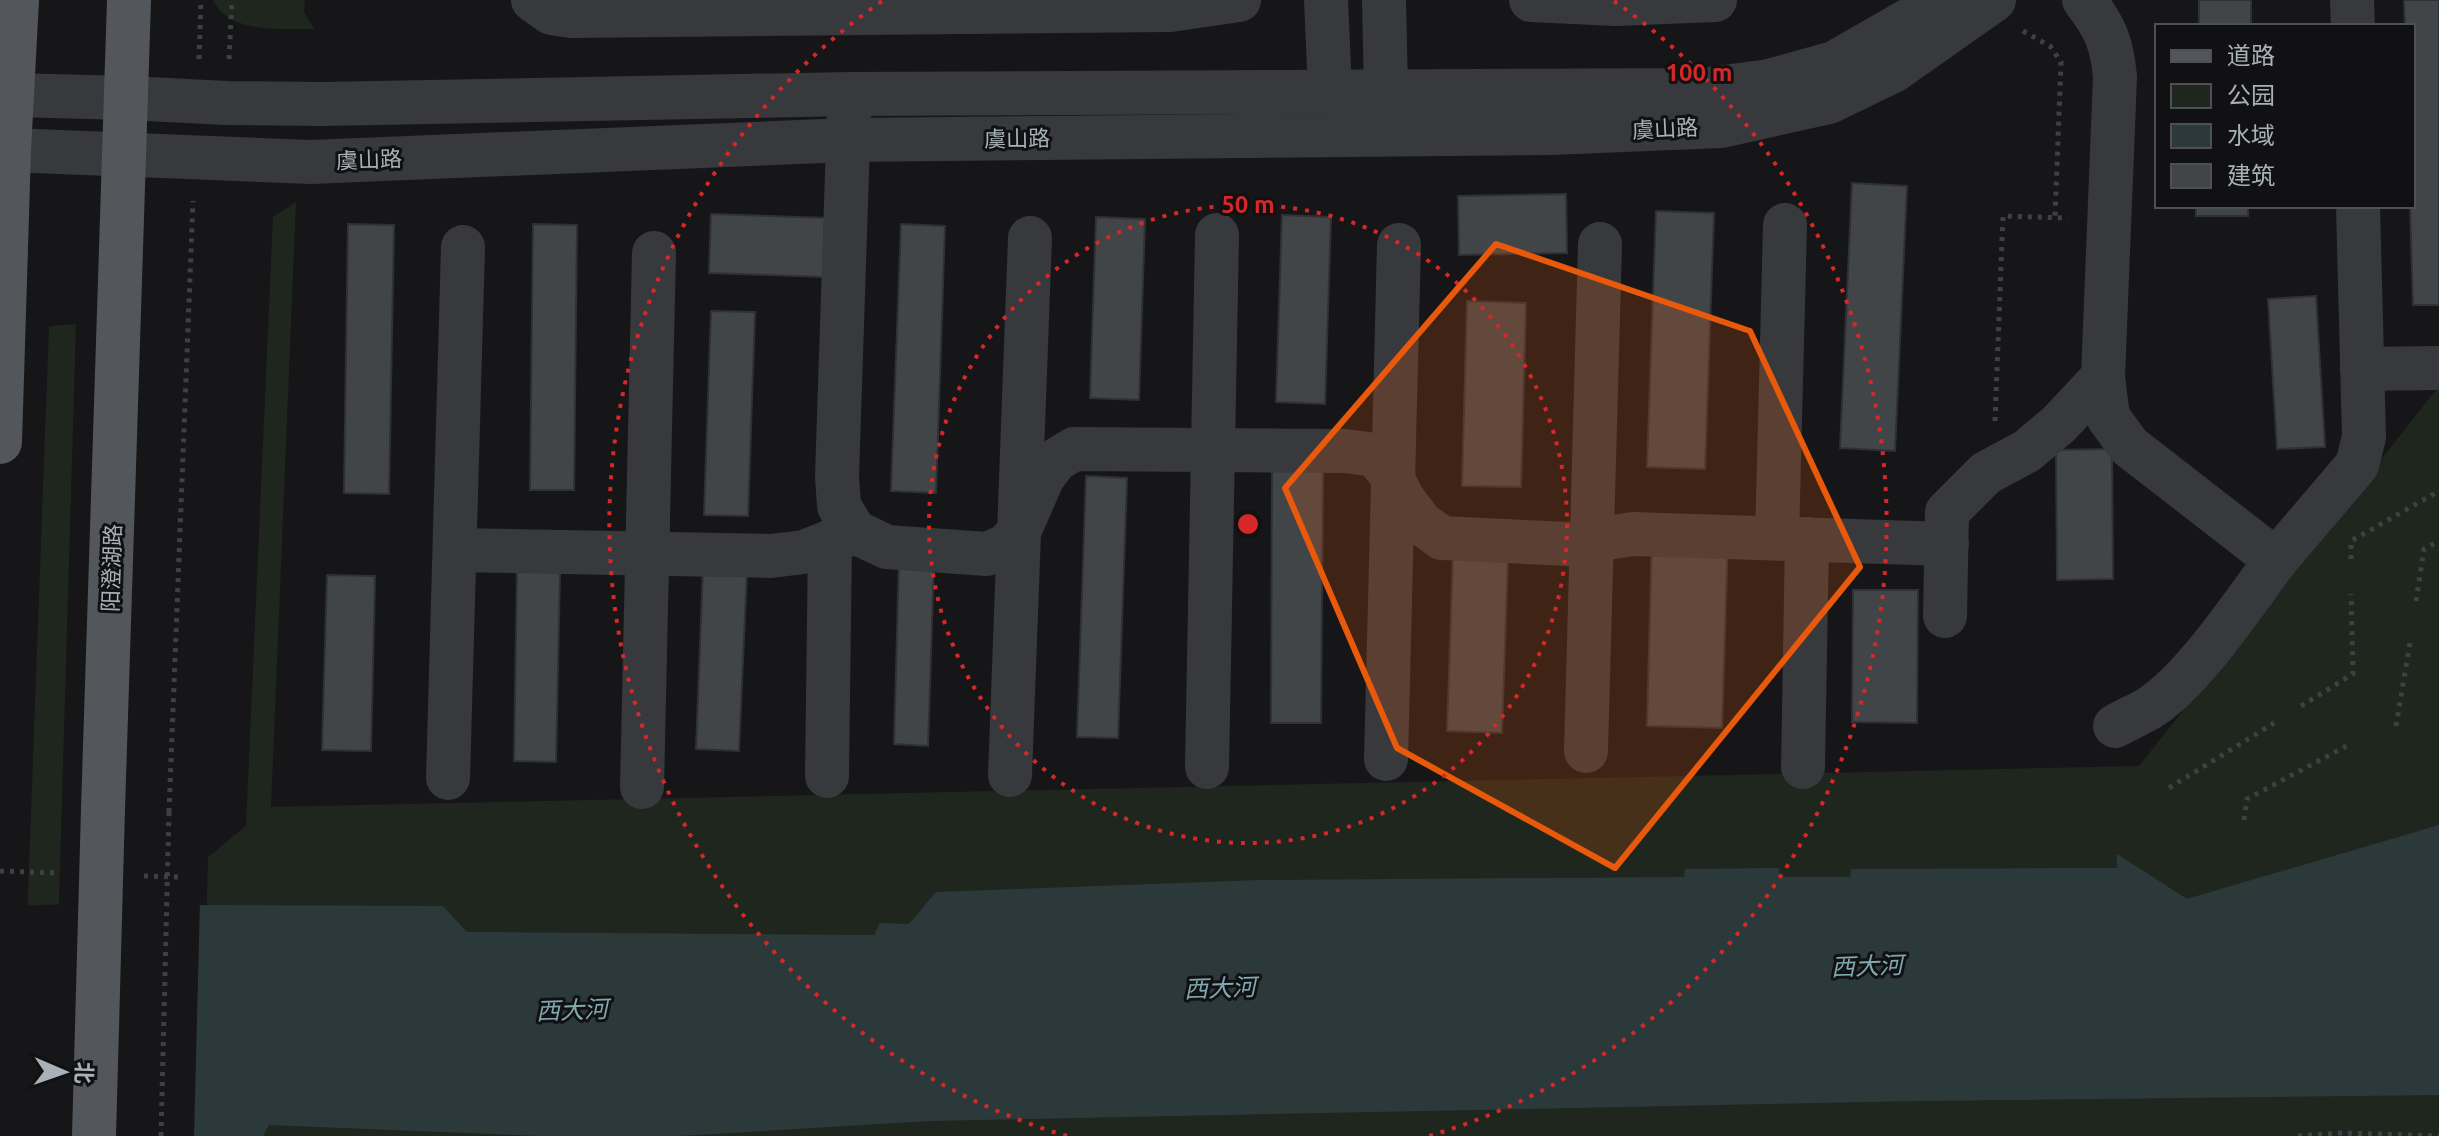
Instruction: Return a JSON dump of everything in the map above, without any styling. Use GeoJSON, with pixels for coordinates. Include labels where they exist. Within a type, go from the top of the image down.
{"type":"FeatureCollection","features":[{"type":"Feature","properties":{"kind":"main road"},"geometry":{"type":"LineString","coordinates":[[0,442],[6,139],[17,0]]}},
{"type":"Feature","properties":{"kind":"main road","name":"阳澄湖路"},"geometry":{"type":"LineString","coordinates":[[94,1136],[129,0]]}},
{"type":"Feature","properties":{"kind":"street"},"geometry":{"type":"LineString","coordinates":[[533,0],[551,13],[571,16],[1170,10],[1239,0]]}},
{"type":"Feature","properties":{"kind":"street"},"geometry":{"type":"LineString","coordinates":[[1326,0],[1330,92]]}},
{"type":"Feature","properties":{"kind":"street"},"geometry":{"type":"LineString","coordinates":[[1384,0],[1386,91]]}},
{"type":"Feature","properties":{"kind":"street"},"geometry":{"type":"LineString","coordinates":[[1531,0],[1616,4],[1715,0]]}},
{"type":"Feature","properties":{"kind":"street"},"geometry":{"type":"LineString","coordinates":[[2084,0],[2113,48],[2115,77],[2103,377],[2108,417],[2129,446],[2276,560]]}},
{"type":"Feature","properties":{"kind":"street"},"geometry":{"type":"LineString","coordinates":[[2352,0],[2353,24]]}},
{"type":"Feature","properties":{"kind":"street","name":"虞山路"},"geometry":{"type":"LineString","coordinates":[[6,139],[128,98],[322,104],[850,94],[1702,90],[1769,81],[1834,63],[1971,4]]}},
{"type":"Feature","properties":{"kind":"street","name":"虞山路"},"geometry":{"type":"LineString","coordinates":[[6,139],[125,155],[311,162],[848,140],[1551,133],[1721,126],[1829,102],[1893,71],[1971,4]]}},
{"type":"Feature","properties":{"kind":"street"},"geometry":{"type":"LineString","coordinates":[[827,776],[843,537],[837,476],[850,94]]}},
{"type":"Feature","properties":{"kind":"street"},"geometry":{"type":"LineString","coordinates":[[2115,726],[2150,708],[2200,659],[2276,560],[2357,465],[2364,437],[2358,208]]}},
{"type":"Feature","properties":{"kind":"street"},"geometry":{"type":"LineString","coordinates":[[1785,225],[1792,538],[1803,767]]}},
{"type":"Feature","properties":{"kind":"street"},"geometry":{"type":"LineString","coordinates":[[1207,767],[1217,235]]}},
{"type":"Feature","properties":{"kind":"street"},"geometry":{"type":"LineString","coordinates":[[1010,775],[1030,238]]}},
{"type":"Feature","properties":{"kind":"street"},"geometry":{"type":"LineString","coordinates":[[1586,751],[1600,244]]}},
{"type":"Feature","properties":{"kind":"street"},"geometry":{"type":"LineString","coordinates":[[1386,759],[1399,245]]}},
{"type":"Feature","properties":{"kind":"street"},"geometry":{"type":"LineString","coordinates":[[448,778],[463,247]]}},
{"type":"Feature","properties":{"kind":"street"},"geometry":{"type":"LineString","coordinates":[[642,787],[654,253]]}},
{"type":"Feature","properties":{"kind":"street"},"geometry":{"type":"LineString","coordinates":[[2362,369],[2439,368]]}},
{"type":"Feature","properties":{"kind":"street"},"geometry":{"type":"LineString","coordinates":[[1945,616],[1947,512],[1965,491],[1993,470],[2027,451],[2059,424],[2103,377]]}},
{"type":"Feature","properties":{"kind":"street"},"geometry":{"type":"LineString","coordinates":[[455,550],[771,556],[804,552],[843,537],[887,547],[987,554],[1006,546],[1019,532],[1043,477],[1056,460],[1074,449],[1345,451],[1375,455],[1421,523],[1442,538],[1568,544],[1633,534],[1947,544]]}},
{"type":"Feature","properties":{"kind":"path"},"geometry":{"type":"LineString","coordinates":[[197,101],[201,0]]}},
{"type":"Feature","properties":{"kind":"path"},"geometry":{"type":"LineString","coordinates":[[1971,4],[2050,46],[2061,62],[2055,217]]}},
{"type":"Feature","properties":{"kind":"path"},"geometry":{"type":"LineString","coordinates":[[161,1136],[169,812],[195,157]]}},
{"type":"Feature","properties":{"kind":"path"},"geometry":{"type":"LineString","coordinates":[[1993,470],[2003,216],[2109,218]]}},
{"type":"Feature","properties":{"kind":"path"},"geometry":{"type":"LineString","coordinates":[[2351,559],[2351,541],[2439,491]]}},
{"type":"Feature","properties":{"kind":"path"},"geometry":{"type":"LineString","coordinates":[[2416,601],[2424,549],[2439,541]]}},
{"type":"Feature","properties":{"kind":"path"},"geometry":{"type":"LineString","coordinates":[[2301,706],[2353,674],[2351,594]]}},
{"type":"Feature","properties":{"kind":"path"},"geometry":{"type":"LineString","coordinates":[[2396,726],[2411,637]]}},
{"type":"Feature","properties":{"kind":"path"},"geometry":{"type":"LineString","coordinates":[[2169,788],[2274,723]]}},
{"type":"Feature","properties":{"kind":"path"},"geometry":{"type":"LineString","coordinates":[[2244,820],[2247,799],[2352,743]]}},
{"type":"Feature","properties":{"kind":"path"},"geometry":{"type":"LineString","coordinates":[[2298,1136],[2342,1133],[2437,1136]]}},
{"type":"Feature","properties":{"kind":"highlighted area"},"geometry":{"type":"Polygon","coordinates":[[[1496,244],[1750,331],[1860,567],[1615,868],[1397,748],[1285,488],[1496,244]]]}},
{"type":"Feature","properties":{"kind":"green space"},"geometry":{"type":"Polygon","coordinates":[[[213,0],[305,0],[304,12],[314,29],[272,29],[244,24],[231,19],[213,0]]]}},
{"type":"Feature","properties":{"kind":"green space"},"geometry":{"type":"Polygon","coordinates":[[[296,202],[271,807],[2139,766],[2439,386],[2439,1136],[201,1136],[208,857],[246,826],[273,217],[296,202]]]}},
{"type":"Feature","properties":{"kind":"green space"},"geometry":{"type":"Polygon","coordinates":[[[76,324],[52,1136],[19,1136],[49,326],[76,324]]]}},
{"type":"Feature","properties":{"kind":"water","name":"西大河"},"geometry":{"type":"Polygon","coordinates":[[[2439,825],[2439,1095],[1917,1101],[930,1121],[680,1136],[539,1136],[269,1125],[263,1136],[0,1136],[0,910],[178,905],[443,906],[467,932],[874,935],[880,923],[909,924],[936,892],[1261,880],[1684,877],[1685,869],[1779,868],[1779,877],[1850,877],[1851,869],[2117,868],[2117,854],[2187,899],[2439,825]]]}},
{"type":"Feature","properties":{"kind":"pier"},"geometry":{"type":"Polygon","coordinates":[[[200,901],[194,1136],[0,1136],[0,906],[200,901]]]}},
{"type":"Feature","properties":{"kind":"building"},"geometry":{"type":"Polygon","coordinates":[[[2199,0],[2251,0],[2251,24],[2199,24],[2199,0]]]}},
{"type":"Feature","properties":{"kind":"building"},"geometry":{"type":"Polygon","coordinates":[[[2404,0],[2439,0],[2439,305],[2413,305],[2410,208],[2415,208],[2415,24],[2405,24],[2404,0]]]}},
{"type":"Feature","properties":{"kind":"building"},"geometry":{"type":"Polygon","coordinates":[[[1852,183],[1907,186],[1895,451],[1840,448],[1852,183]]]}},
{"type":"Feature","properties":{"kind":"building"},"geometry":{"type":"Polygon","coordinates":[[[1566,194],[1567,253],[1459,255],[1458,196],[1566,194]]]}},
{"type":"Feature","properties":{"kind":"building"},"geometry":{"type":"Polygon","coordinates":[[[2196,208],[2248,208],[2248,216],[2196,216],[2196,208]]]}},
{"type":"Feature","properties":{"kind":"building"},"geometry":{"type":"Polygon","coordinates":[[[1656,211],[1714,213],[1705,469],[1647,467],[1656,211]]]}},
{"type":"Feature","properties":{"kind":"building"},"geometry":{"type":"Polygon","coordinates":[[[711,214],[826,218],[824,277],[709,273],[711,214]]]}},
{"type":"Feature","properties":{"kind":"building"},"geometry":{"type":"Polygon","coordinates":[[[1282,215],[1331,217],[1325,404],[1276,402],[1282,215]]]}},
{"type":"Feature","properties":{"kind":"building"},"geometry":{"type":"Polygon","coordinates":[[[1096,217],[1145,219],[1139,400],[1090,398],[1096,217]]]}},
{"type":"Feature","properties":{"kind":"building"},"geometry":{"type":"Polygon","coordinates":[[[348,224],[394,225],[389,494],[344,493],[348,224]]]}},
{"type":"Feature","properties":{"kind":"building"},"geometry":{"type":"Polygon","coordinates":[[[533,224],[577,225],[574,490],[530,490],[533,224]]]}},
{"type":"Feature","properties":{"kind":"building"},"geometry":{"type":"Polygon","coordinates":[[[901,224],[945,226],[936,493],[891,491],[901,224]]]}},
{"type":"Feature","properties":{"kind":"building"},"geometry":{"type":"Polygon","coordinates":[[[2316,296],[2325,447],[2277,449],[2268,299],[2316,296]]]}},
{"type":"Feature","properties":{"kind":"building"},"geometry":{"type":"Polygon","coordinates":[[[1467,301],[1526,303],[1521,487],[1462,486],[1467,301]]]}},
{"type":"Feature","properties":{"kind":"building"},"geometry":{"type":"Polygon","coordinates":[[[711,311],[755,312],[748,516],[704,515],[711,311]]]}},
{"type":"Feature","properties":{"kind":"building"},"geometry":{"type":"Polygon","coordinates":[[[2112,449],[2113,579],[2057,580],[2056,450],[2112,449]]]}},
{"type":"Feature","properties":{"kind":"building"},"geometry":{"type":"Polygon","coordinates":[[[1272,467],[1323,467],[1321,723],[1271,723],[1272,467]]]}},
{"type":"Feature","properties":{"kind":"building"},"geometry":{"type":"Polygon","coordinates":[[[1086,476],[1127,478],[1118,738],[1077,737],[1086,476]]]}},
{"type":"Feature","properties":{"kind":"building"},"geometry":{"type":"Polygon","coordinates":[[[1652,534],[1728,536],[1722,728],[1647,726],[1652,534]]]}},
{"type":"Feature","properties":{"kind":"building"},"geometry":{"type":"Polygon","coordinates":[[[1453,554],[1508,556],[1502,733],[1447,731],[1453,554]]]}},
{"type":"Feature","properties":{"kind":"building"},"geometry":{"type":"Polygon","coordinates":[[[899,559],[934,560],[928,746],[894,744],[899,559]]]}},
{"type":"Feature","properties":{"kind":"building"},"geometry":{"type":"Polygon","coordinates":[[[703,568],[747,570],[739,751],[696,749],[703,568]]]}},
{"type":"Feature","properties":{"kind":"building"},"geometry":{"type":"Polygon","coordinates":[[[517,571],[560,572],[556,762],[514,761],[517,571]]]}},
{"type":"Feature","properties":{"kind":"building"},"geometry":{"type":"Polygon","coordinates":[[[327,575],[375,576],[371,751],[322,750],[327,575]]]}},
{"type":"Feature","properties":{"kind":"building"},"geometry":{"type":"Polygon","coordinates":[[[1853,590],[1918,590],[1917,723],[1852,722],[1853,590]]]}}]}
